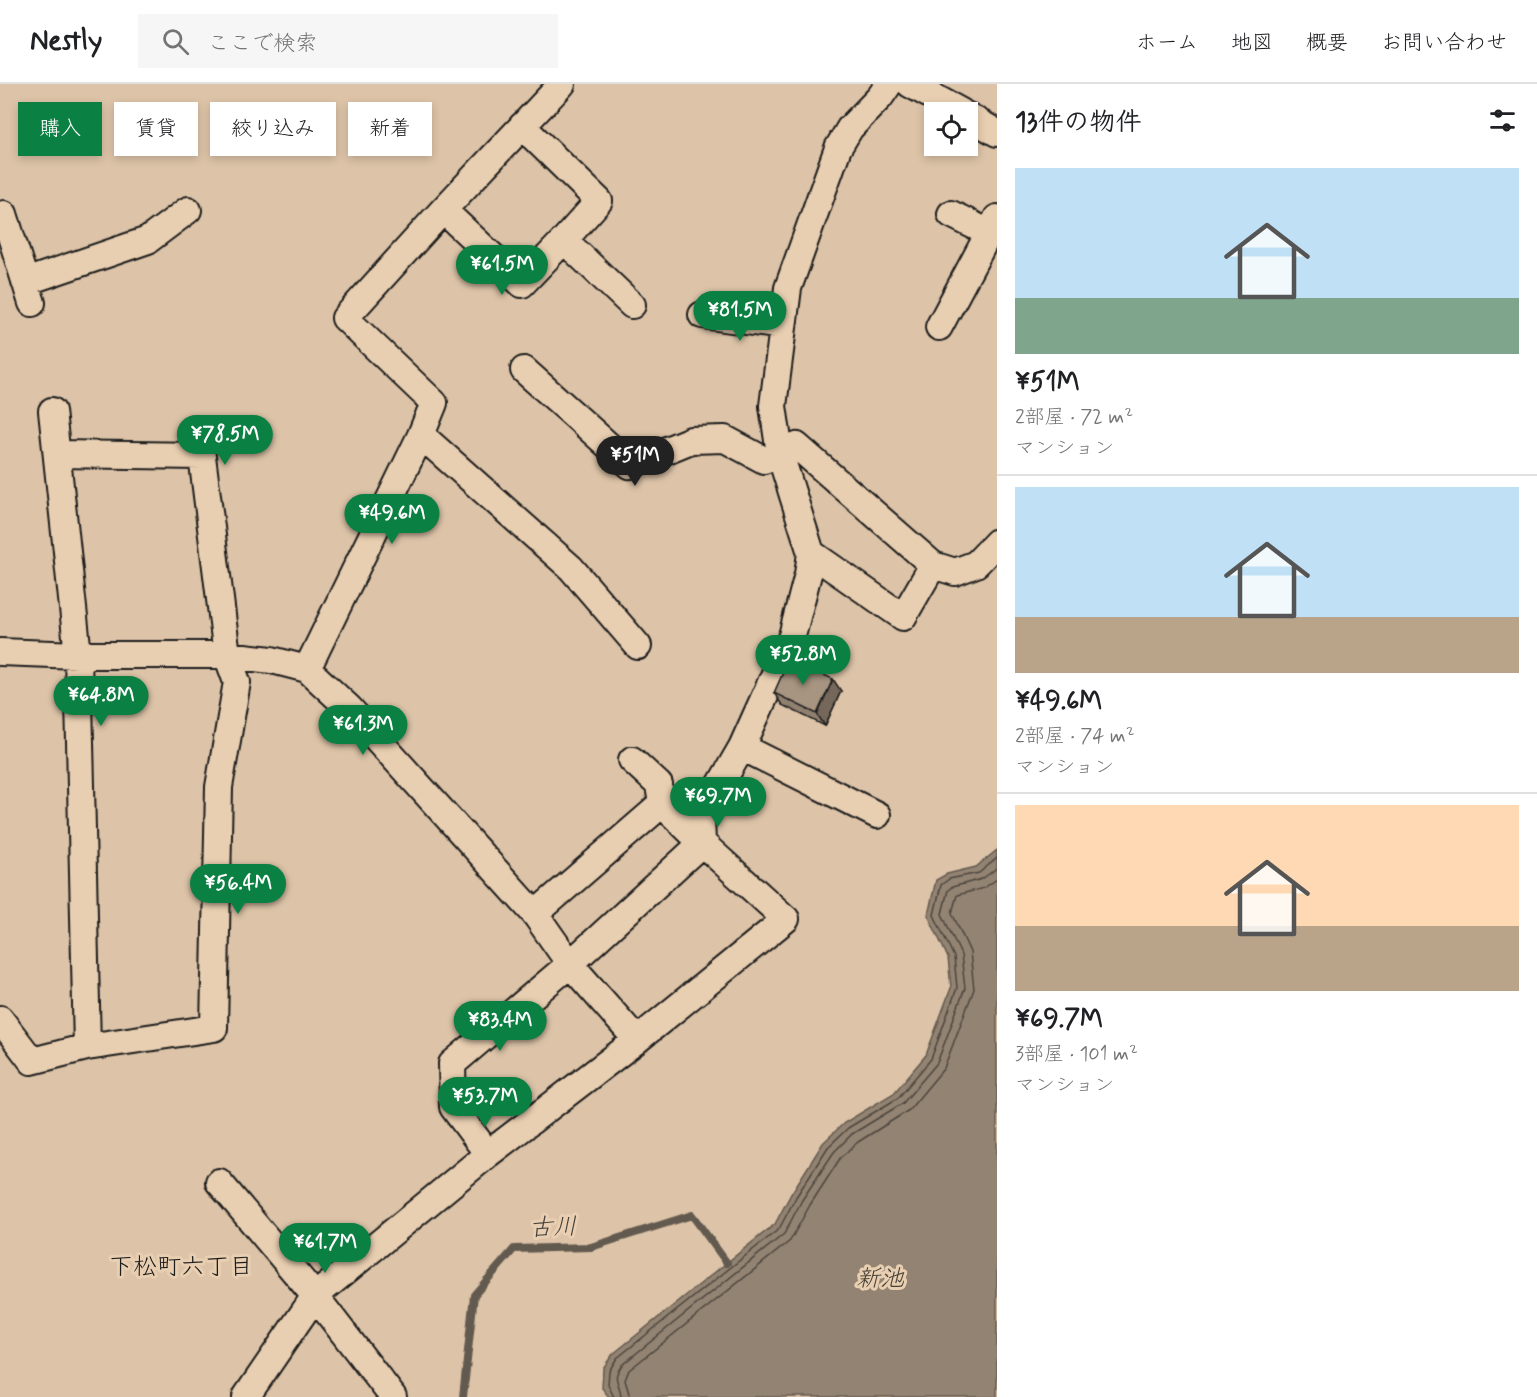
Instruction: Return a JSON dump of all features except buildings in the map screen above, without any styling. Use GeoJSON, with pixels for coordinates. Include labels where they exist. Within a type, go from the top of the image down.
{"type":"FeatureCollection","features":[{"type":"Feature","properties":{"kind":"street"},"geometry":{"type":"LineString","coordinates":[[307,669],[421,435],[434,403],[345,318],[442,210],[562,84]]}},
{"type":"Feature","properties":{"kind":"street"},"geometry":{"type":"LineString","coordinates":[[910,84],[943,102]]}},
{"type":"Feature","properties":{"kind":"street"},"geometry":{"type":"LineString","coordinates":[[488,1154],[453,1107],[452,1064],[570,964],[702,843],[701,818],[742,747],[792,636],[811,553],[780,454],[773,406],[788,288],[838,148],[878,88]]}},
{"type":"Feature","properties":{"kind":"street"},"geometry":{"type":"LineString","coordinates":[[978,122],[997,133]]}},
{"type":"Feature","properties":{"kind":"street"},"geometry":{"type":"LineString","coordinates":[[442,210],[522,284],[564,240],[599,201],[522,126]]}},
{"type":"Feature","properties":{"kind":"street"},"geometry":{"type":"LineString","coordinates":[[0,216],[4,214],[29,293],[148,240],[189,210]]}},
{"type":"Feature","properties":{"kind":"street"},"geometry":{"type":"LineString","coordinates":[[939,327],[993,226],[951,214]]}},
{"type":"Feature","properties":{"kind":"street"},"geometry":{"type":"LineString","coordinates":[[564,240],[632,305]]}},
{"type":"Feature","properties":{"kind":"street"},"geometry":{"type":"LineString","coordinates":[[702,315],[783,326]]}},
{"type":"Feature","properties":{"kind":"street"},"geometry":{"type":"LineString","coordinates":[[524,370],[630,465],[691,440],[725,439],[764,460],[797,446],[933,565],[955,572],[976,564],[997,542]]}},
{"type":"Feature","properties":{"kind":"street"},"geometry":{"type":"LineString","coordinates":[[52,411],[78,655],[87,1047]]}},
{"type":"Feature","properties":{"kind":"street"},"geometry":{"type":"LineString","coordinates":[[421,435],[571,568],[638,646]]}},
{"type":"Feature","properties":{"kind":"street"},"geometry":{"type":"LineString","coordinates":[[0,1019],[32,1061],[87,1047],[214,1028],[219,787],[237,682],[227,655],[202,456],[57,454]]}},
{"type":"Feature","properties":{"kind":"street"},"geometry":{"type":"LineString","coordinates":[[811,553],[903,617],[933,565]]}},
{"type":"Feature","properties":{"kind":"street"},"geometry":{"type":"LineString","coordinates":[[0,652],[78,655],[227,655],[272,660],[307,669],[349,708],[535,914],[570,964],[637,1040]]}},
{"type":"Feature","properties":{"kind":"street"},"geometry":{"type":"LineString","coordinates":[[742,747],[877,815]]}},
{"type":"Feature","properties":{"kind":"street"},"geometry":{"type":"LineString","coordinates":[[246,1397],[315,1296],[488,1154],[637,1040],[786,919],[662,804],[659,785],[632,760]]}},
{"type":"Feature","properties":{"kind":"street"},"geometry":{"type":"LineString","coordinates":[[535,914],[662,804]]}},
{"type":"Feature","properties":{"kind":"street"},"geometry":{"type":"LineString","coordinates":[[219,1182],[315,1296],[393,1397]]}},
{"type":"Feature","properties":{"kind":"water","name":"新池"},"geometry":{"type":"Polygon","coordinates":[[[997,850],[997,1397],[609,1397],[602,1388],[603,1368],[613,1354],[775,1224],[823,1143],[844,1123],[894,1093],[926,1055],[951,988],[948,958],[928,915],[936,880],[947,874],[976,867],[997,850]]]}},
{"type":"Feature","properties":{"kind":"waterway","name":"古川"},"geometry":{"type":"LineString","coordinates":[[463,1397],[474,1295],[514,1249],[591,1247],[692,1215],[727,1263]]}},
{"type":"Feature","properties":{"kind":"district","name":"下松町六丁目"},"geometry":{"type":"Point","coordinates":[181,1267]}}]}
